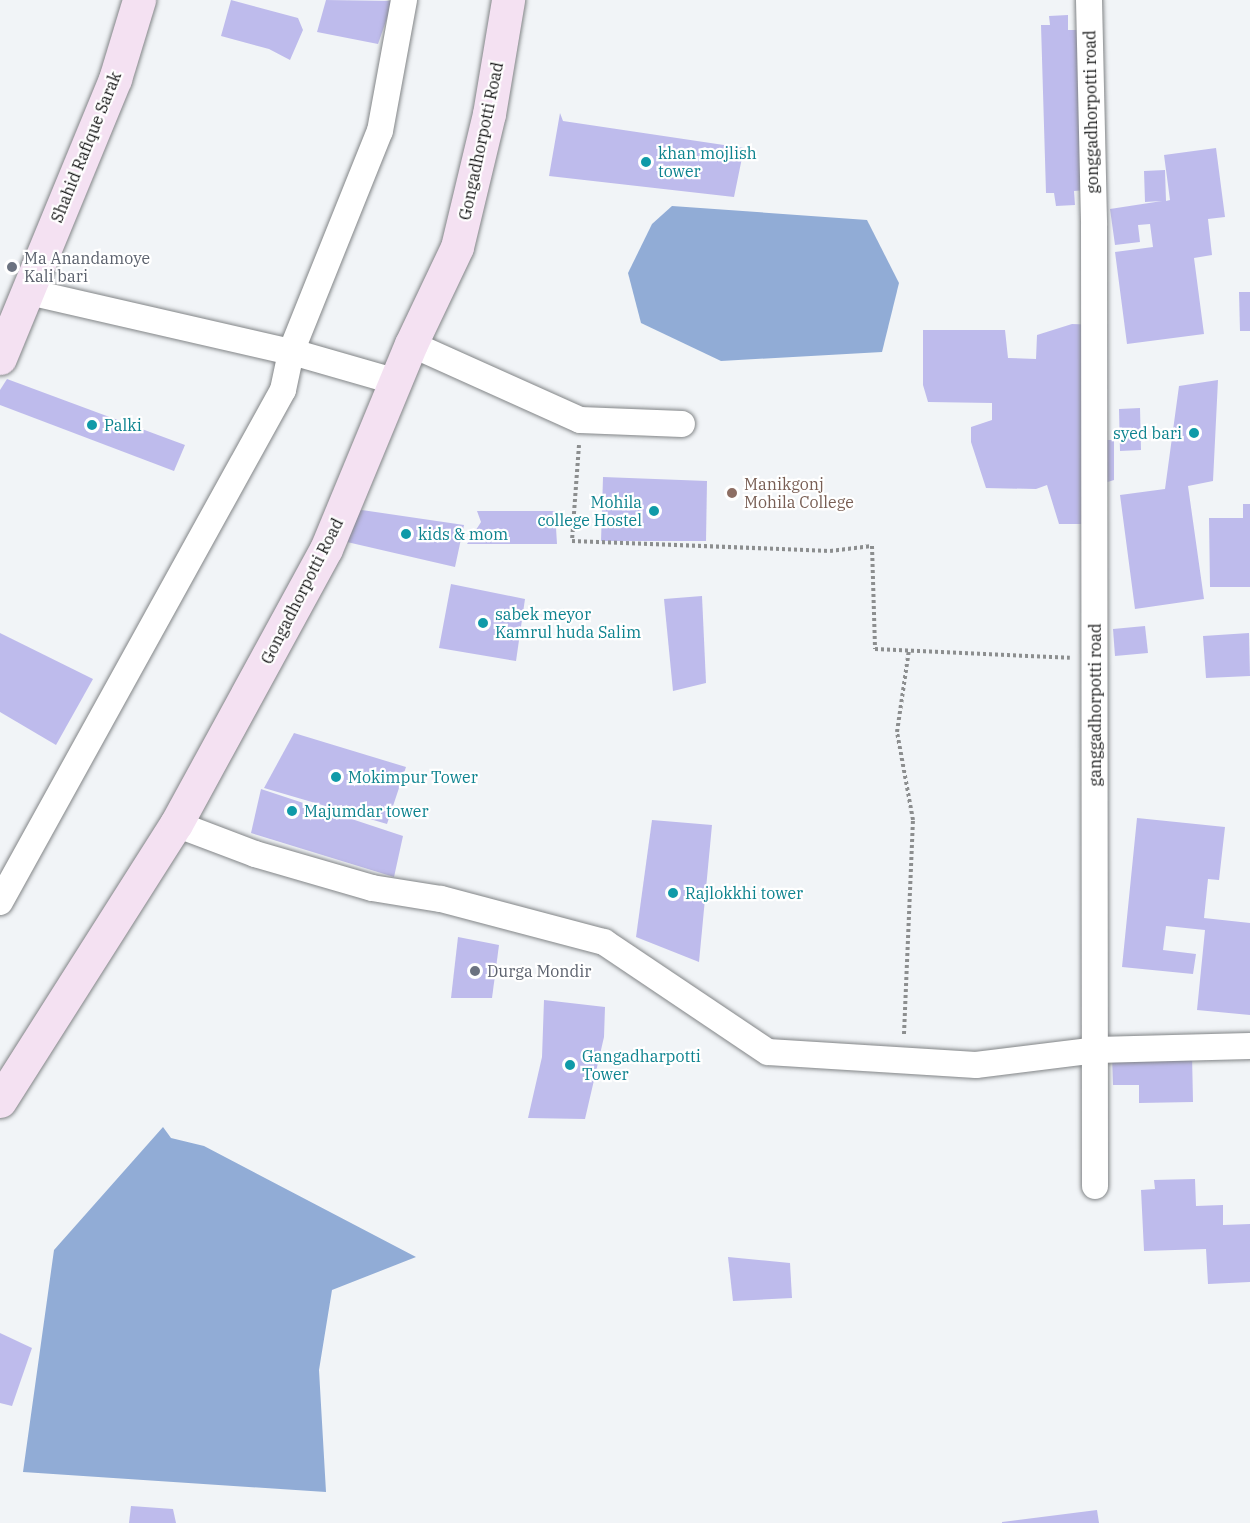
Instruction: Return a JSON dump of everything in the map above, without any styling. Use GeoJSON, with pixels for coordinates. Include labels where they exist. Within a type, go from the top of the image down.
{"type":"FeatureCollection","features":[{"type":"Feature","properties":{"kind":"street","name":"Shahid Rafique Sarak"},"geometry":{"type":"LineString","coordinates":[[0,358],[30,292],[115,79],[139,0]]}},
{"type":"Feature","properties":{"kind":"street"},"geometry":{"type":"LineString","coordinates":[[0,902],[283,390],[294,352],[380,131],[404,0]]}},
{"type":"Feature","properties":{"kind":"street","name":"Gongadhorpotti Road"},"geometry":{"type":"LineString","coordinates":[[0,1101],[176,824],[326,549],[389,378],[411,344],[458,246],[489,114],[508,0]]}},
{"type":"Feature","properties":{"kind":"street","name":"gonggadhorpotti road"},"geometry":{"type":"LineString","coordinates":[[1089,0],[1094,225]]}},
{"type":"Feature","properties":{"kind":"street","name":"ganggadhorpotti road"},"geometry":{"type":"LineString","coordinates":[[1094,225],[1095,1186]]}},
{"type":"Feature","properties":{"kind":"street"},"geometry":{"type":"LineString","coordinates":[[30,292],[294,352],[389,378]]}},
{"type":"Feature","properties":{"kind":"street"},"geometry":{"type":"LineString","coordinates":[[411,344],[580,420],[682,424]]}},
{"type":"Feature","properties":{"kind":"street"},"geometry":{"type":"LineString","coordinates":[[176,824],[255,854],[372,888],[441,899],[604,942],[768,1052],[976,1065],[1096,1050],[1250,1046]]}},
{"type":"Feature","properties":{"kind":"path"},"geometry":{"type":"LineString","coordinates":[[580,420],[572,541],[830,551],[872,546],[875,649],[1095,659]]}},
{"type":"Feature","properties":{"kind":"path"},"geometry":{"type":"LineString","coordinates":[[903,1060],[913,820],[897,732],[909,650]]}},
{"type":"Feature","properties":{"kind":"water"},"geometry":{"type":"Polygon","coordinates":[[[672,206],[867,220],[899,283],[882,352],[721,361],[641,323],[628,273],[652,224],[672,206]]]}},
{"type":"Feature","properties":{"kind":"water"},"geometry":{"type":"Polygon","coordinates":[[[163,1127],[171,1138],[204,1146],[416,1257],[332,1290],[319,1370],[326,1492],[23,1472],[54,1250],[163,1127]]]}},
{"type":"Feature","properties":{"kind":"building"},"geometry":{"type":"Polygon","coordinates":[[[231,0],[298,18],[303,30],[290,60],[269,49],[221,36],[231,0]]]}},
{"type":"Feature","properties":{"kind":"building"},"geometry":{"type":"Polygon","coordinates":[[[326,0],[393,1],[378,44],[317,32],[326,0]]]}},
{"type":"Feature","properties":{"kind":"building"},"geometry":{"type":"Polygon","coordinates":[[[1068,15],[1068,30],[1079,30],[1086,190],[1074,191],[1075,205],[1056,206],[1054,193],[1046,193],[1041,25],[1050,25],[1049,16],[1068,15]]]}},
{"type":"Feature","properties":{"kind":"building","name":"khan mojlish tower"},"geometry":{"type":"Polygon","coordinates":[[[560,113],[563,121],[744,148],[734,197],[549,176],[560,113]]]}},
{"type":"Feature","properties":{"kind":"building"},"geometry":{"type":"Polygon","coordinates":[[[1216,148],[1225,217],[1208,219],[1212,255],[1194,258],[1204,334],[1127,344],[1115,252],[1153,247],[1150,224],[1138,225],[1140,242],[1115,245],[1110,209],[1162,201],[1145,202],[1144,171],[1165,170],[1166,201],[1170,200],[1164,155],[1216,148]]]}},
{"type":"Feature","properties":{"kind":"building"},"geometry":{"type":"Polygon","coordinates":[[[1239,292],[1250,292],[1250,331],[1240,331],[1239,292]]]}},
{"type":"Feature","properties":{"kind":"building"},"geometry":{"type":"Polygon","coordinates":[[[1072,324],[1099,325],[1098,440],[1114,440],[1114,480],[1098,485],[1098,524],[1059,524],[1047,485],[1036,489],[986,488],[971,442],[971,427],[992,420],[992,403],[928,402],[923,385],[923,330],[1005,330],[1008,358],[1036,359],[1037,335],[1072,324]]]}},
{"type":"Feature","properties":{"kind":"building","name":"Palki"},"geometry":{"type":"Polygon","coordinates":[[[7,379],[185,445],[174,471],[0,405],[0,390],[7,379]]]}},
{"type":"Feature","properties":{"kind":"building"},"geometry":{"type":"Polygon","coordinates":[[[1218,380],[1213,481],[1188,486],[1204,599],[1135,609],[1120,495],[1165,489],[1179,386],[1218,380]]]}},
{"type":"Feature","properties":{"kind":"building"},"geometry":{"type":"Polygon","coordinates":[[[1140,408],[1141,450],[1120,451],[1119,409],[1140,408]]]}},
{"type":"Feature","properties":{"kind":"building","name":"Mohila college Hostel"},"geometry":{"type":"Polygon","coordinates":[[[603,477],[707,481],[706,541],[601,541],[603,477]]]}},
{"type":"Feature","properties":{"kind":"building"},"geometry":{"type":"Polygon","coordinates":[[[1243,504],[1250,504],[1250,587],[1210,587],[1209,518],[1243,518],[1243,504]]]}},
{"type":"Feature","properties":{"kind":"building","name":"kids & mom"},"geometry":{"type":"Polygon","coordinates":[[[355,509],[464,525],[455,567],[347,542],[355,509]]]}},
{"type":"Feature","properties":{"kind":"building"},"geometry":{"type":"Polygon","coordinates":[[[477,511],[555,511],[557,544],[467,544],[481,522],[477,511]]]}},
{"type":"Feature","properties":{"kind":"building","name":"sabek meyor Kamrul huda Salim"},"geometry":{"type":"Polygon","coordinates":[[[451,584],[525,599],[516,661],[439,648],[451,584]]]}},
{"type":"Feature","properties":{"kind":"building"},"geometry":{"type":"Polygon","coordinates":[[[702,596],[706,683],[673,691],[664,599],[702,596]]]}},
{"type":"Feature","properties":{"kind":"building"},"geometry":{"type":"Polygon","coordinates":[[[1145,626],[1148,653],[1115,656],[1113,629],[1145,626]]]}},
{"type":"Feature","properties":{"kind":"building"},"geometry":{"type":"Polygon","coordinates":[[[0,633],[93,679],[56,745],[0,712],[0,633]]]}},
{"type":"Feature","properties":{"kind":"building"},"geometry":{"type":"Polygon","coordinates":[[[1249,633],[1250,676],[1206,678],[1203,636],[1249,633]]]}},
{"type":"Feature","properties":{"kind":"building","name":"Mokimpur Tower"},"geometry":{"type":"Polygon","coordinates":[[[294,733],[406,767],[387,824],[264,788],[294,733]]]}},
{"type":"Feature","properties":{"kind":"building","name":"Majumdar tower"},"geometry":{"type":"Polygon","coordinates":[[[261,789],[403,836],[394,877],[251,833],[261,789]]]}},
{"type":"Feature","properties":{"kind":"building"},"geometry":{"type":"Polygon","coordinates":[[[1137,818],[1225,827],[1219,880],[1208,879],[1204,918],[1250,923],[1250,1015],[1197,1010],[1205,930],[1166,926],[1163,950],[1196,954],[1193,974],[1122,967],[1137,818]]]}},
{"type":"Feature","properties":{"kind":"building","name":"Rajlokkhi tower"},"geometry":{"type":"Polygon","coordinates":[[[652,820],[712,825],[699,962],[636,937],[652,820]]]}},
{"type":"Feature","properties":{"kind":"building","name":"Durga Mondir"},"geometry":{"type":"Polygon","coordinates":[[[458,937],[499,945],[492,998],[451,998],[458,937]]]}},
{"type":"Feature","properties":{"kind":"building","name":"Gangadharpotti Tower"},"geometry":{"type":"Polygon","coordinates":[[[544,1000],[605,1007],[604,1037],[585,1119],[528,1118],[542,1057],[544,1000]]]}},
{"type":"Feature","properties":{"kind":"building"},"geometry":{"type":"Polygon","coordinates":[[[1192,1054],[1193,1102],[1139,1103],[1139,1085],[1113,1085],[1112,1056],[1192,1054]]]}},
{"type":"Feature","properties":{"kind":"building"},"geometry":{"type":"Polygon","coordinates":[[[1195,1179],[1196,1206],[1223,1205],[1223,1225],[1250,1224],[1250,1282],[1208,1284],[1206,1249],[1144,1251],[1141,1190],[1155,1189],[1154,1180],[1195,1179]]]}},
{"type":"Feature","properties":{"kind":"building"},"geometry":{"type":"Polygon","coordinates":[[[728,1257],[790,1263],[792,1298],[733,1301],[728,1257]]]}},
{"type":"Feature","properties":{"kind":"building"},"geometry":{"type":"Polygon","coordinates":[[[0,1333],[32,1348],[12,1406],[0,1403],[0,1333]]]}},
{"type":"Feature","properties":{"kind":"building"},"geometry":{"type":"Polygon","coordinates":[[[131,1506],[173,1509],[176,1523],[129,1523],[131,1506]]]}},
{"type":"Feature","properties":{"kind":"building"},"geometry":{"type":"Polygon","coordinates":[[[1097,1510],[1099,1523],[1002,1523],[1002,1522],[1097,1510]]]}},
{"type":"Feature","properties":{"kind":"place","name":"khan mojlish tower"},"geometry":{"type":"Point","coordinates":[646,162]}},
{"type":"Feature","properties":{"kind":"place","name":"Ma Anandamoye Kali bari"},"geometry":{"type":"Point","coordinates":[12,267]}},
{"type":"Feature","properties":{"kind":"place","name":"Palki"},"geometry":{"type":"Point","coordinates":[92,425]}},
{"type":"Feature","properties":{"kind":"place","name":"syed bari"},"geometry":{"type":"Point","coordinates":[1194,433]}},
{"type":"Feature","properties":{"kind":"place","name":"Manikgonj Mohila College"},"geometry":{"type":"Point","coordinates":[732,493]}},
{"type":"Feature","properties":{"kind":"place","name":"Mohila college Hostel"},"geometry":{"type":"Point","coordinates":[654,511]}},
{"type":"Feature","properties":{"kind":"place","name":"kids & mom"},"geometry":{"type":"Point","coordinates":[406,534]}},
{"type":"Feature","properties":{"kind":"place","name":"sabek meyor Kamrul huda Salim"},"geometry":{"type":"Point","coordinates":[483,623]}},
{"type":"Feature","properties":{"kind":"place","name":"Mokimpur Tower"},"geometry":{"type":"Point","coordinates":[336,777]}},
{"type":"Feature","properties":{"kind":"place","name":"Majumdar tower"},"geometry":{"type":"Point","coordinates":[292,811]}},
{"type":"Feature","properties":{"kind":"place","name":"Rajlokkhi tower"},"geometry":{"type":"Point","coordinates":[673,893]}},
{"type":"Feature","properties":{"kind":"place","name":"Durga Mondir"},"geometry":{"type":"Point","coordinates":[475,971]}},
{"type":"Feature","properties":{"kind":"place","name":"Gangadharpotti Tower"},"geometry":{"type":"Point","coordinates":[570,1065]}}]}
